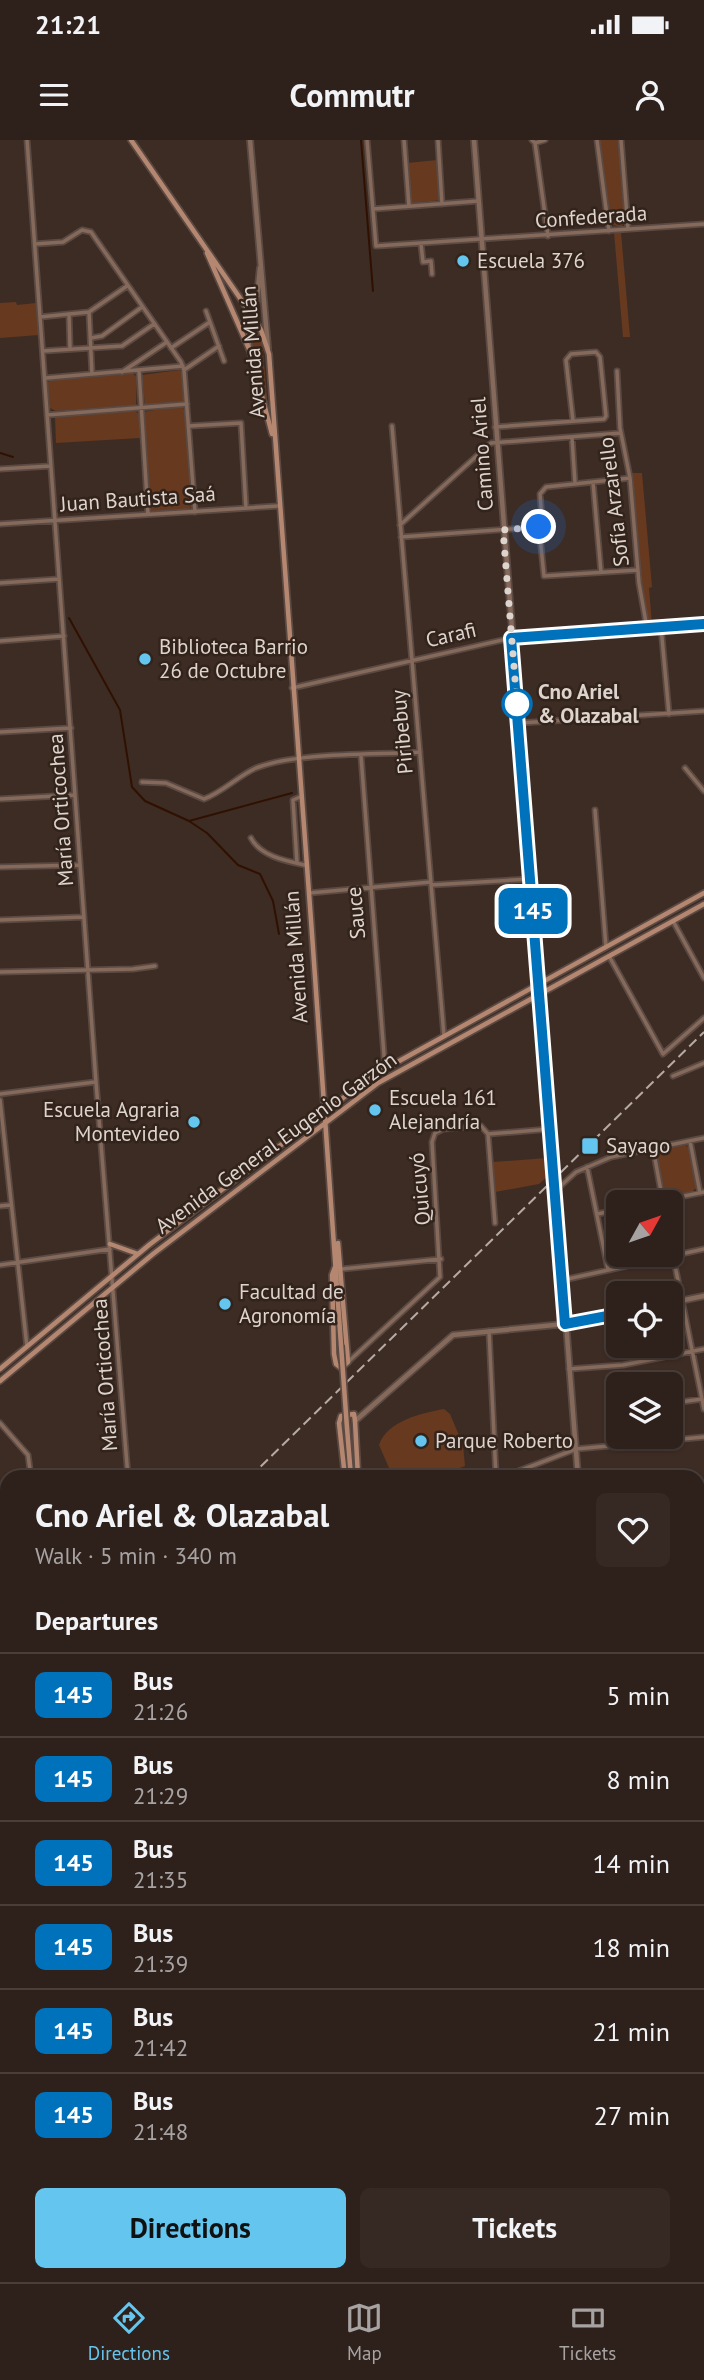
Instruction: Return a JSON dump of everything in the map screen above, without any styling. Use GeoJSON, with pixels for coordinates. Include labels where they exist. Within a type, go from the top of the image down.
{"type":"FeatureCollection","features":[{"type":"Feature","properties":{"kind":"main road"},"geometry":{"type":"LineString","coordinates":[[131,140],[251,313],[261,330],[269,354]]}},
{"type":"Feature","properties":{"kind":"main road"},"geometry":{"type":"LineString","coordinates":[[207,252],[250,351]]}},
{"type":"Feature","properties":{"kind":"main road","name":"Avenida Millán"},"geometry":{"type":"LineString","coordinates":[[250,351],[272,434]]}},
{"type":"Feature","properties":{"kind":"main road","name":"Avenida Millán"},"geometry":{"type":"LineString","coordinates":[[269,354],[272,434],[336,1236],[350,1470]]}},
{"type":"Feature","properties":{"kind":"main road","name":"Avenida General Eugenio Garzón"},"geometry":{"type":"LineString","coordinates":[[0,1369],[138,1254],[324,1111],[385,1068],[704,892]]}},
{"type":"Feature","properties":{"kind":"main road","name":"Avenida General Eugenio Garzón"},"geometry":{"type":"LineString","coordinates":[[0,1381],[115,1286],[389,1076],[704,904]]}},
{"type":"Feature","properties":{"kind":"main road"},"geometry":{"type":"LineString","coordinates":[[336,1236],[342,1269],[348,1363],[344,1367],[338,1366],[334,1354],[332,1275],[336,1265]]}},
{"type":"Feature","properties":{"kind":"main road"},"geometry":{"type":"LineString","coordinates":[[110,1246],[138,1254]]}},
{"type":"Feature","properties":{"kind":"main road"},"geometry":{"type":"LineString","coordinates":[[344,1470],[340,1419],[343,1415],[354,1414],[358,1470]]}},
{"type":"Feature","properties":{"kind":"street","name":"María Orticochea"},"geometry":{"type":"LineString","coordinates":[[27,140],[96,1082],[115,1286],[128,1470]]}},
{"type":"Feature","properties":{"kind":"street","name":"Avenida Millán"},"geometry":{"type":"LineString","coordinates":[[250,140],[269,354]]}},
{"type":"Feature","properties":{"kind":"street"},"geometry":{"type":"LineString","coordinates":[[367,140],[373,209],[478,201]]}},
{"type":"Feature","properties":{"kind":"street"},"geometry":{"type":"LineString","coordinates":[[404,140],[409,206]]}},
{"type":"Feature","properties":{"kind":"street"},"geometry":{"type":"LineString","coordinates":[[438,140],[443,204]]}},
{"type":"Feature","properties":{"kind":"street","name":"Camino Ariel"},"geometry":{"type":"LineString","coordinates":[[474,140],[578,1470]]}},
{"type":"Feature","properties":{"kind":"street"},"geometry":{"type":"LineString","coordinates":[[545,140],[534,141],[548,236]]}},
{"type":"Feature","properties":{"kind":"street"},"geometry":{"type":"LineString","coordinates":[[597,140],[609,231]]}},
{"type":"Feature","properties":{"kind":"street"},"geometry":{"type":"LineString","coordinates":[[621,140],[628,229]]}},
{"type":"Feature","properties":{"kind":"street","name":"Confederada"},"geometry":{"type":"LineString","coordinates":[[373,209],[376,246],[704,224]]}},
{"type":"Feature","properties":{"kind":"street"},"geometry":{"type":"LineString","coordinates":[[35,244],[63,242],[82,230],[89,230],[184,368],[195,512]]}},
{"type":"Feature","properties":{"kind":"street"},"geometry":{"type":"LineString","coordinates":[[421,244],[423,262],[430,261],[432,274]]}},
{"type":"Feature","properties":{"kind":"street","name":"Avenida Millán"},"geometry":{"type":"LineString","coordinates":[[250,351],[248,324],[257,298],[260,267]]}},
{"type":"Feature","properties":{"kind":"street"},"geometry":{"type":"LineString","coordinates":[[40,317],[89,312],[128,286]]}},
{"type":"Feature","properties":{"kind":"street"},"geometry":{"type":"LineString","coordinates":[[90,338],[102,336],[142,307]]}},
{"type":"Feature","properties":{"kind":"street"},"geometry":{"type":"LineString","coordinates":[[89,312],[92,374]]}},
{"type":"Feature","properties":{"kind":"street"},"geometry":{"type":"LineString","coordinates":[[206,312],[225,361]]}},
{"type":"Feature","properties":{"kind":"street"},"geometry":{"type":"LineString","coordinates":[[69,314],[70,348]]}},
{"type":"Feature","properties":{"kind":"street"},"geometry":{"type":"LineString","coordinates":[[171,348],[210,322]]}},
{"type":"Feature","properties":{"kind":"street"},"geometry":{"type":"LineString","coordinates":[[43,351],[122,346],[154,324]]}},
{"type":"Feature","properties":{"kind":"street"},"geometry":{"type":"LineString","coordinates":[[122,372],[167,342]]}},
{"type":"Feature","properties":{"kind":"street"},"geometry":{"type":"LineString","coordinates":[[45,378],[184,368],[219,346]]}},
{"type":"Feature","properties":{"kind":"street"},"geometry":{"type":"LineString","coordinates":[[495,427],[604,419],[606,416],[600,356],[596,352],[571,354],[566,360],[573,421]]}},
{"type":"Feature","properties":{"kind":"street"},"geometry":{"type":"LineString","coordinates":[[139,371],[148,514]]}},
{"type":"Feature","properties":{"kind":"street","name":"Sofía Arzarello"},"geometry":{"type":"LineString","coordinates":[[617,371],[621,433],[630,478],[638,570],[647,628]]}},
{"type":"Feature","properties":{"kind":"street"},"geometry":{"type":"LineString","coordinates":[[47,415],[187,404]]}},
{"type":"Feature","properties":{"kind":"street"},"geometry":{"type":"LineString","coordinates":[[189,426],[241,423],[246,508]]}},
{"type":"Feature","properties":{"kind":"street","name":"Piribebuy"},"geometry":{"type":"LineString","coordinates":[[392,426],[444,1035]]}},
{"type":"Feature","properties":{"kind":"street"},"geometry":{"type":"LineString","coordinates":[[400,525],[491,443],[621,433]]}},
{"type":"Feature","properties":{"kind":"street"},"geometry":{"type":"LineString","coordinates":[[572,438],[575,483]]}},
{"type":"Feature","properties":{"kind":"street"},"geometry":{"type":"LineString","coordinates":[[0,469],[51,466]]}},
{"type":"Feature","properties":{"kind":"street"},"geometry":{"type":"LineString","coordinates":[[630,478],[543,489],[540,494],[542,520],[539,527],[544,576],[638,570]]}},
{"type":"Feature","properties":{"kind":"street"},"geometry":{"type":"LineString","coordinates":[[593,482],[601,572]]}},
{"type":"Feature","properties":{"kind":"street","name":"Juan Bautista Saá"},"geometry":{"type":"LineString","coordinates":[[0,524],[278,506]]}},
{"type":"Feature","properties":{"kind":"street"},"geometry":{"type":"LineString","coordinates":[[401,537],[539,527]]}},
{"type":"Feature","properties":{"kind":"street"},"geometry":{"type":"LineString","coordinates":[[0,583],[60,579]]}},
{"type":"Feature","properties":{"kind":"street","name":"Carafi"},"geometry":{"type":"LineString","coordinates":[[292,688],[511,638],[704,624]]}},
{"type":"Feature","properties":{"kind":"street"},"geometry":{"type":"LineString","coordinates":[[661,627],[669,714]]}},
{"type":"Feature","properties":{"kind":"street"},"geometry":{"type":"LineString","coordinates":[[0,641],[64,636]]}},
{"type":"Feature","properties":{"kind":"street"},"geometry":{"type":"LineString","coordinates":[[518,723],[704,710]]}},
{"type":"Feature","properties":{"kind":"street"},"geometry":{"type":"LineString","coordinates":[[0,732],[71,728]]}},
{"type":"Feature","properties":{"kind":"street"},"geometry":{"type":"LineString","coordinates":[[142,782],[166,783],[204,799],[255,769],[297,760],[420,752]]}},
{"type":"Feature","properties":{"kind":"street","name":"Sauce"},"geometry":{"type":"LineString","coordinates":[[361,756],[369,888],[385,1068]]}},
{"type":"Feature","properties":{"kind":"street"},"geometry":{"type":"LineString","coordinates":[[685,768],[704,791]]}},
{"type":"Feature","properties":{"kind":"street"},"geometry":{"type":"LineString","coordinates":[[0,799],[75,795]]}},
{"type":"Feature","properties":{"kind":"street"},"geometry":{"type":"LineString","coordinates":[[297,863],[293,800],[300,797]]}},
{"type":"Feature","properties":{"kind":"street"},"geometry":{"type":"LineString","coordinates":[[594,810],[606,947]]}},
{"type":"Feature","properties":{"kind":"street"},"geometry":{"type":"LineString","coordinates":[[251,838],[259,849],[305,865]]}},
{"type":"Feature","properties":{"kind":"street"},"geometry":{"type":"LineString","coordinates":[[0,867],[80,865]]}},
{"type":"Feature","properties":{"kind":"street"},"geometry":{"type":"LineString","coordinates":[[307,893],[431,883],[530,879]]}},
{"type":"Feature","properties":{"kind":"street"},"geometry":{"type":"LineString","coordinates":[[0,920],[84,918]]}},
{"type":"Feature","properties":{"kind":"street"},"geometry":{"type":"LineString","coordinates":[[673,920],[704,978]]}},
{"type":"Feature","properties":{"kind":"street"},"geometry":{"type":"LineString","coordinates":[[609,956],[663,1054],[704,1018]]}},
{"type":"Feature","properties":{"kind":"street"},"geometry":{"type":"LineString","coordinates":[[0,972],[133,969],[155,965]]}},
{"type":"Feature","properties":{"kind":"street"},"geometry":{"type":"LineString","coordinates":[[673,1076],[704,1063]]}},
{"type":"Feature","properties":{"kind":"street"},"geometry":{"type":"LineString","coordinates":[[0,1094],[96,1082]]}},
{"type":"Feature","properties":{"kind":"street"},"geometry":{"type":"LineString","coordinates":[[0,1100],[26,1347]]}},
{"type":"Feature","properties":{"kind":"street","name":"Quicuyó"},"geometry":{"type":"LineString","coordinates":[[348,1363],[439,1279],[442,1259],[432,1137],[441,1129],[481,1126],[488,1134],[550,1129]]}},
{"type":"Feature","properties":{"kind":"street"},"geometry":{"type":"LineString","coordinates":[[488,1134],[495,1223]]}},
{"type":"Feature","properties":{"kind":"street"},"geometry":{"type":"LineString","coordinates":[[555,1191],[576,1171],[611,1157],[704,1138]]}},
{"type":"Feature","properties":{"kind":"street"},"geometry":{"type":"LineString","coordinates":[[683,1197],[702,1193],[690,1141]]}},
{"type":"Feature","properties":{"kind":"street"},"geometry":{"type":"LineString","coordinates":[[653,1148],[661,1190]]}},
{"type":"Feature","properties":{"kind":"street"},"geometry":{"type":"LineString","coordinates":[[587,1167],[608,1269]]}},
{"type":"Feature","properties":{"kind":"street"},"geometry":{"type":"LineString","coordinates":[[0,1206],[11,1205]]}},
{"type":"Feature","properties":{"kind":"street"},"geometry":{"type":"LineString","coordinates":[[597,1214],[606,1212]]}},
{"type":"Feature","properties":{"kind":"street"},"geometry":{"type":"LineString","coordinates":[[0,1265],[110,1246]]}},
{"type":"Feature","properties":{"kind":"street"},"geometry":{"type":"LineString","coordinates":[[683,1254],[704,1249]]}},
{"type":"Feature","properties":{"kind":"street"},"geometry":{"type":"LineString","coordinates":[[342,1269],[442,1259]]}},
{"type":"Feature","properties":{"kind":"street"},"geometry":{"type":"LineString","coordinates":[[563,1280],[618,1267]]}},
{"type":"Feature","properties":{"kind":"street"},"geometry":{"type":"LineString","coordinates":[[683,1301],[704,1296]]}},
{"type":"Feature","properties":{"kind":"street"},"geometry":{"type":"LineString","coordinates":[[683,1305],[704,1409]]}},
{"type":"Feature","properties":{"kind":"street"},"geometry":{"type":"LineString","coordinates":[[355,1421],[448,1338],[606,1316]]}},
{"type":"Feature","properties":{"kind":"street"},"geometry":{"type":"LineString","coordinates":[[489,1331],[496,1470]]}},
{"type":"Feature","properties":{"kind":"street"},"geometry":{"type":"LineString","coordinates":[[569,1369],[623,1365],[704,1349]]}},
{"type":"Feature","properties":{"kind":"street"},"geometry":{"type":"LineString","coordinates":[[683,1402],[702,1399]]}},
{"type":"Feature","properties":{"kind":"street"},"geometry":{"type":"LineString","coordinates":[[354,1414],[362,1413]]}},
{"type":"Feature","properties":{"kind":"street"},"geometry":{"type":"LineString","coordinates":[[0,1423],[28,1455],[30,1470]]}},
{"type":"Feature","properties":{"kind":"street"},"geometry":{"type":"LineString","coordinates":[[521,1470],[576,1449],[704,1437]]}},
{"type":"Feature","properties":{"kind":"shaded area"},"geometry":{"type":"Polygon","coordinates":[[[599,140],[618,140],[625,223],[621,227],[613,225],[609,218],[599,140]]]}},
{"type":"Feature","properties":{"kind":"shaded area"},"geometry":{"type":"Polygon","coordinates":[[[437,160],[441,200],[412,203],[407,163],[437,160]]]}},
{"type":"Feature","properties":{"kind":"shaded area"},"geometry":{"type":"Polygon","coordinates":[[[614,232],[621,232],[630,337],[623,337],[614,232]]]}},
{"type":"Feature","properties":{"kind":"shaded area"},"geometry":{"type":"Polygon","coordinates":[[[16,302],[17,305],[36,303],[39,335],[0,338],[0,303],[16,302]]]}},
{"type":"Feature","properties":{"kind":"shaded area"},"geometry":{"type":"Polygon","coordinates":[[[252,318],[262,342],[268,408],[250,341],[252,318]]]}},
{"type":"Feature","properties":{"kind":"shaded area"},"geometry":{"type":"Polygon","coordinates":[[[179,370],[183,373],[183,401],[145,405],[142,375],[179,370]]]}},
{"type":"Feature","properties":{"kind":"shaded area"},"geometry":{"type":"Polygon","coordinates":[[[132,373],[137,377],[136,405],[56,411],[50,408],[47,383],[51,380],[132,373]]]}},
{"type":"Feature","properties":{"kind":"shaded area"},"geometry":{"type":"Polygon","coordinates":[[[181,406],[185,411],[191,507],[188,510],[153,512],[150,509],[143,412],[181,406]]]}},
{"type":"Feature","properties":{"kind":"shaded area"},"geometry":{"type":"Polygon","coordinates":[[[135,411],[139,414],[140,438],[56,443],[55,417],[135,411]]]}},
{"type":"Feature","properties":{"kind":"shaded area"},"geometry":{"type":"Polygon","coordinates":[[[632,473],[642,473],[652,587],[649,588],[652,625],[649,625],[641,587],[632,473]]]}},
{"type":"Feature","properties":{"kind":"shaded area"},"geometry":{"type":"Polygon","coordinates":[[[685,1144],[697,1187],[693,1191],[683,1193],[683,1190],[664,1190],[656,1154],[660,1149],[685,1144]]]}},
{"type":"Feature","properties":{"kind":"shaded area"},"geometry":{"type":"Polygon","coordinates":[[[547,1158],[549,1175],[539,1184],[495,1192],[493,1162],[547,1158]]]}},
{"type":"Feature","properties":{"kind":"shaded area","name":"Parque Roberto"},"geometry":{"type":"Polygon","coordinates":[[[444,1409],[450,1414],[463,1445],[465,1466],[455,1470],[390,1470],[379,1445],[383,1437],[397,1424],[444,1409]]]}},
{"type":"Feature","properties":{"kind":"waterway"},"geometry":{"type":"LineString","coordinates":[[361,140],[373,291]]}},
{"type":"Feature","properties":{"kind":"waterway"},"geometry":{"type":"LineString","coordinates":[[0,453],[13,457]]}},
{"type":"Feature","properties":{"kind":"waterway"},"geometry":{"type":"LineString","coordinates":[[69,618],[120,710],[132,787],[145,801],[189,821],[207,833],[238,865],[260,874],[273,901],[279,934]]}},
{"type":"Feature","properties":{"kind":"waterway"},"geometry":{"type":"LineString","coordinates":[[189,821],[292,793]]}},
{"type":"Feature","properties":{"kind":"railway"},"geometry":{"type":"LineString","coordinates":[[257,1470],[704,1032]]}},
{"type":"Feature","properties":{"kind":"bus line","name":"145"},"geometry":{"type":"LineString","coordinates":[[606,1316],[565,1324],[511,638],[704,624]]}},
{"type":"Feature","properties":{"kind":"place","name":"Escuela 376"},"geometry":{"type":"Point","coordinates":[463,261]}},
{"type":"Feature","properties":{"kind":"place","name":"Biblioteca Barrio 26 de Octubre"},"geometry":{"type":"Point","coordinates":[145,659]}},
{"type":"Feature","properties":{"kind":"place","name":"Cno Ariel & Olazabal"},"geometry":{"type":"Point","coordinates":[517,704]}},
{"type":"Feature","properties":{"kind":"place","name":"Escuela 161 Alejandría"},"geometry":{"type":"Point","coordinates":[375,1110]}},
{"type":"Feature","properties":{"kind":"place","name":"Escuela Agraria Montevideo"},"geometry":{"type":"Point","coordinates":[194,1122]}},
{"type":"Feature","properties":{"kind":"place","name":"Sayago"},"geometry":{"type":"Point","coordinates":[590,1146]}},
{"type":"Feature","properties":{"kind":"place","name":"Facultad de Agronomía"},"geometry":{"type":"Point","coordinates":[225,1304]}},
{"type":"Feature","properties":{"kind":"place","name":"Parque Roberto"},"geometry":{"type":"Point","coordinates":[421,1441]}},
{"type":"Feature","properties":{"kind":"route"},"geometry":{"type":"LineString","coordinates":[[517,704],[503,530],[539,527]]}}]}
